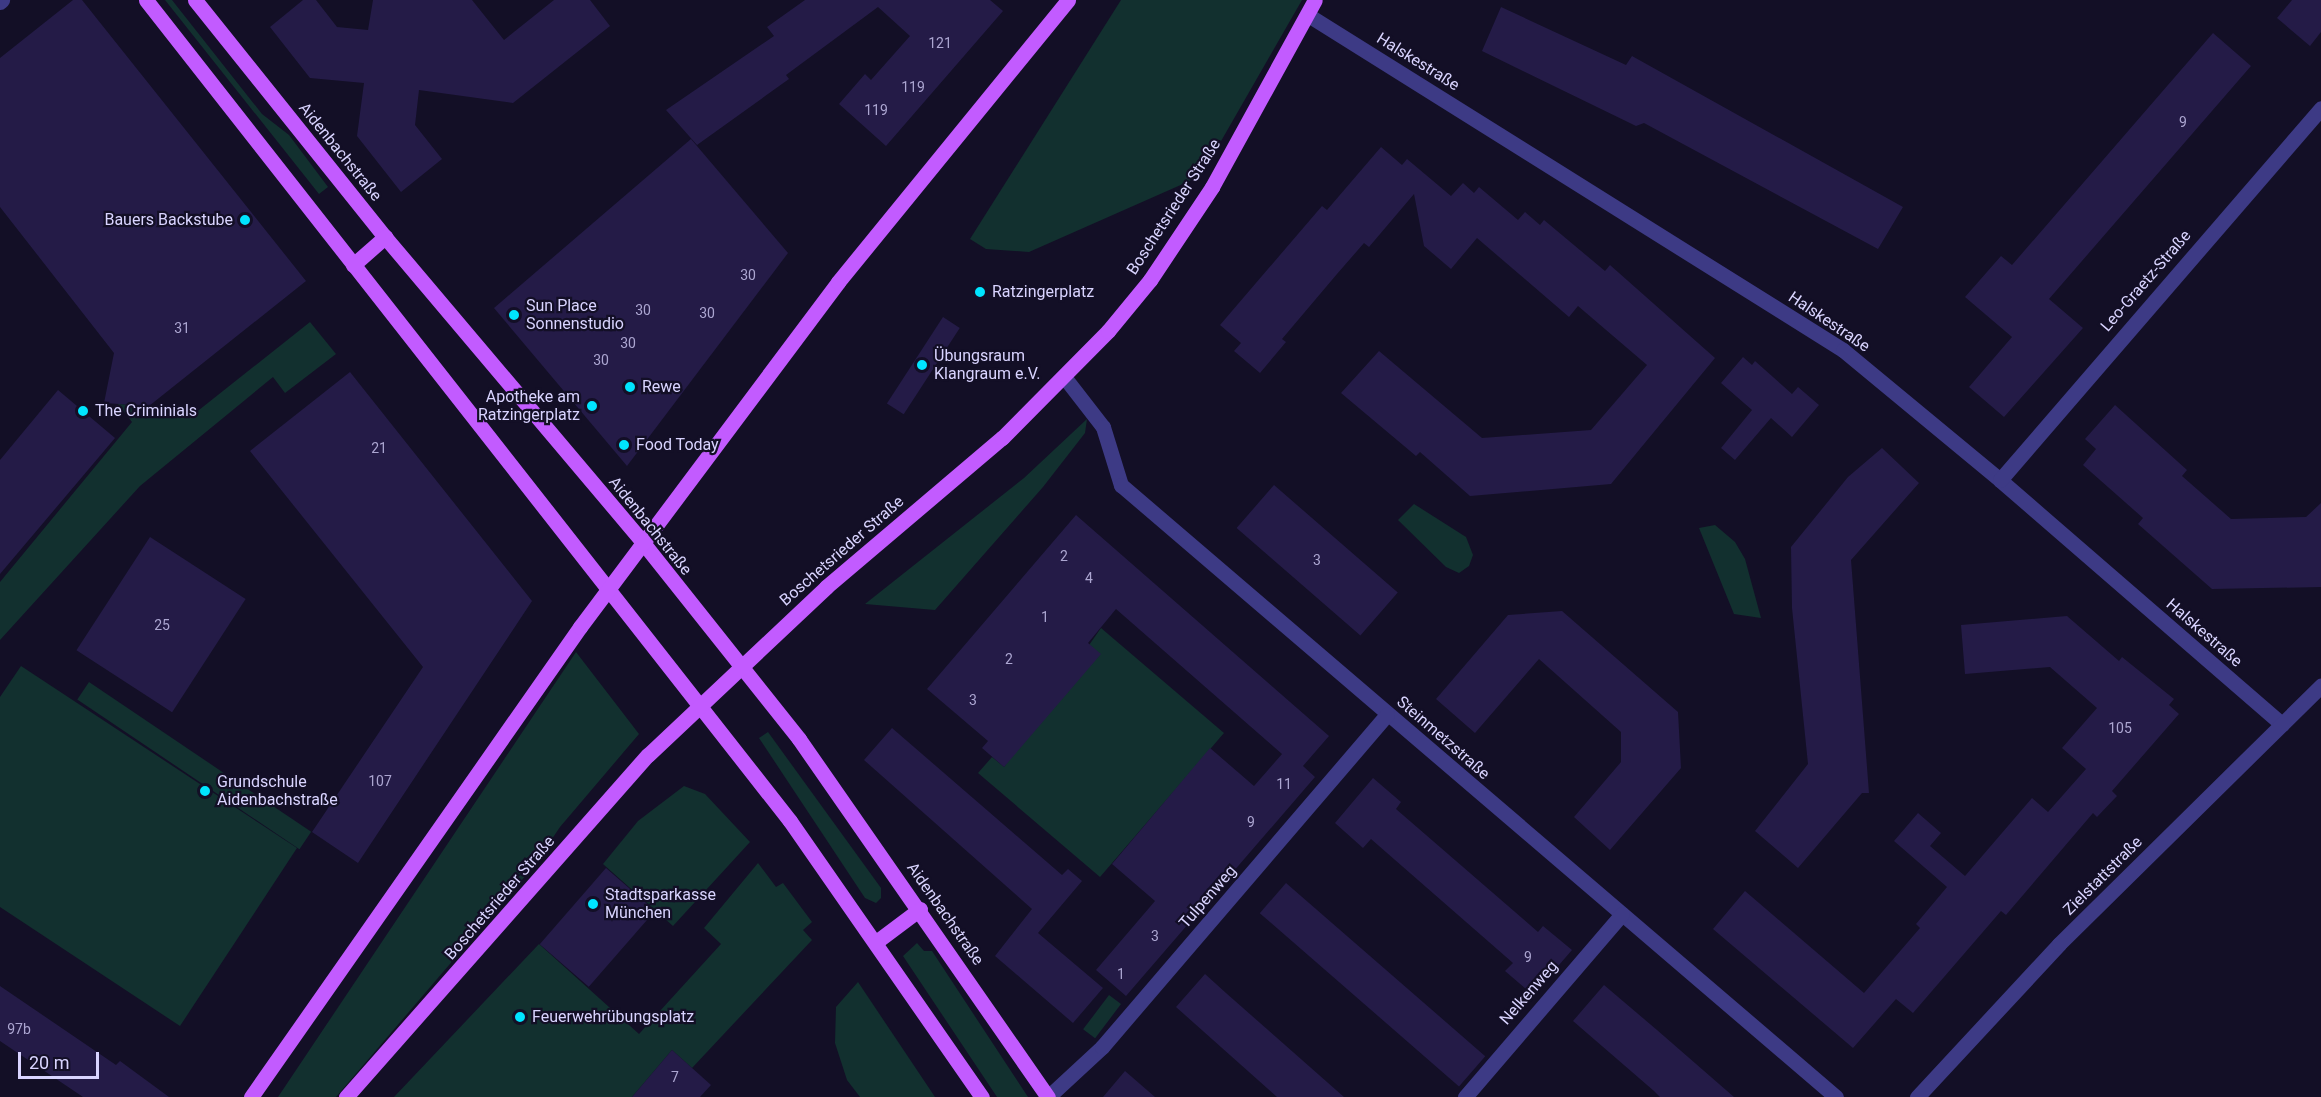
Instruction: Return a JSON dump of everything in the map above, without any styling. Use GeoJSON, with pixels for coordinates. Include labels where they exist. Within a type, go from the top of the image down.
{"type":"FeatureCollection","features":[{"type":"Feature","properties":{"kind":"main road"},"geometry":{"type":"LineString","coordinates":[[146,0],[790,820],[982,1097]]}},
{"type":"Feature","properties":{"kind":"main road","name":"Aidenbachstraße"},"geometry":{"type":"LineString","coordinates":[[195,0],[385,237],[644,543],[799,739],[920,909],[1048,1097]]}},
{"type":"Feature","properties":{"kind":"main road"},"geometry":{"type":"LineString","coordinates":[[250,1097],[610,590],[838,282],[1068,0]]}},
{"type":"Feature","properties":{"kind":"main road","name":"Boschetsrieder Straße"},"geometry":{"type":"LineString","coordinates":[[346,1097],[648,755],[741,666],[1065,378],[1129,305],[1212,187],[1316,0]]}},
{"type":"Feature","properties":{"kind":"main road"},"geometry":{"type":"LineString","coordinates":[[353,265],[385,237]]}},
{"type":"Feature","properties":{"kind":"main road"},"geometry":{"type":"LineString","coordinates":[[876,942],[920,909]]}},
{"type":"Feature","properties":{"kind":"street","name":"Halskestraße"},"geometry":{"type":"LineString","coordinates":[[1308,15],[1843,350],[2000,480],[2282,724]]}},
{"type":"Feature","properties":{"kind":"street","name":"Leo-Graetz-Straße"},"geometry":{"type":"LineString","coordinates":[[2000,480],[2321,108]]}},
{"type":"Feature","properties":{"kind":"street","name":"Steinmetzstraße"},"geometry":{"type":"LineString","coordinates":[[1065,378],[1103,427],[1121,485],[1836,1097]]}},
{"type":"Feature","properties":{"kind":"street","name":"Zielstattstraße"},"geometry":{"type":"LineString","coordinates":[[1917,1097],[2059,944],[2321,686]]}},
{"type":"Feature","properties":{"kind":"street","name":"Tulpenweg"},"geometry":{"type":"LineString","coordinates":[[1048,1097],[1102,1047],[1388,714]]}},
{"type":"Feature","properties":{"kind":"street","name":"Nelkenweg"},"geometry":{"type":"LineString","coordinates":[[1464,1097],[1622,914]]}},
{"type":"Feature","properties":{"kind":"green space"},"geometry":{"type":"Polygon","coordinates":[[[165,0],[172,0],[262,114],[289,135],[328,187],[319,194],[165,0]]]}},
{"type":"Feature","properties":{"kind":"green space"},"geometry":{"type":"Polygon","coordinates":[[[1121,0],[1302,0],[1201,176],[1029,252],[986,249],[970,239],[1121,0]]]}},
{"type":"Feature","properties":{"kind":"green space"},"geometry":{"type":"Polygon","coordinates":[[[310,322],[336,354],[285,393],[273,377],[140,486],[0,640],[0,582],[132,422],[118,404],[199,410],[310,322]]]}},
{"type":"Feature","properties":{"kind":"green space"},"geometry":{"type":"Polygon","coordinates":[[[1087,419],[1085,433],[1043,487],[935,610],[865,604],[1024,478],[1087,419]]]}},
{"type":"Feature","properties":{"kind":"green space"},"geometry":{"type":"Polygon","coordinates":[[[1414,504],[1466,537],[1473,555],[1469,566],[1459,573],[1446,567],[1398,520],[1414,504]]]}},
{"type":"Feature","properties":{"kind":"green space"},"geometry":{"type":"Polygon","coordinates":[[[1715,525],[1735,542],[1745,559],[1761,618],[1734,614],[1699,528],[1715,525]]]}},
{"type":"Feature","properties":{"kind":"green space"},"geometry":{"type":"Polygon","coordinates":[[[1101,628],[1224,733],[1100,877],[978,773],[992,757],[1004,767],[1101,628]]]}},
{"type":"Feature","properties":{"kind":"green space"},"geometry":{"type":"Polygon","coordinates":[[[576,652],[639,734],[560,827],[533,867],[336,1097],[278,1097],[576,652]]]}},
{"type":"Feature","properties":{"kind":"green space"},"geometry":{"type":"Polygon","coordinates":[[[21,666],[297,848],[180,1026],[0,907],[0,697],[21,666]]]}},
{"type":"Feature","properties":{"kind":"green space"},"geometry":{"type":"Polygon","coordinates":[[[89,682],[311,832],[299,849],[77,699],[89,682]]]}},
{"type":"Feature","properties":{"kind":"green space"},"geometry":{"type":"Polygon","coordinates":[[[768,732],[881,888],[881,898],[876,903],[865,898],[759,738],[768,732]]]}},
{"type":"Feature","properties":{"kind":"green space"},"geometry":{"type":"Polygon","coordinates":[[[684,786],[705,794],[750,842],[673,926],[603,864],[638,821],[684,786]]]}},
{"type":"Feature","properties":{"kind":"green space"},"geometry":{"type":"Polygon","coordinates":[[[758,863],[776,887],[783,883],[812,922],[803,930],[812,940],[692,1068],[672,1050],[632,1097],[394,1097],[539,944],[639,1034],[721,944],[704,928],[758,863]]]}},
{"type":"Feature","properties":{"kind":"green space"},"geometry":{"type":"Polygon","coordinates":[[[917,943],[924,951],[932,951],[1028,1097],[997,1097],[903,956],[917,943]]]}},
{"type":"Feature","properties":{"kind":"green space"},"geometry":{"type":"Polygon","coordinates":[[[858,982],[935,1097],[860,1097],[847,1080],[835,1043],[836,1007],[858,982]]]}},
{"type":"Feature","properties":{"kind":"green space"},"geometry":{"type":"Polygon","coordinates":[[[1109,995],[1121,1004],[1095,1038],[1083,1029],[1109,995]]]}},
{"type":"Feature","properties":{"kind":"building"},"geometry":{"type":"Polygon","coordinates":[[[73,0],[82,0],[306,281],[149,406],[104,403],[114,353],[0,207],[0,58],[73,0]]]}},
{"type":"Feature","properties":{"kind":"building"},"geometry":{"type":"Polygon","coordinates":[[[303,0],[316,0],[337,27],[368,30],[373,0],[472,0],[504,40],[554,0],[590,0],[610,26],[513,103],[419,90],[415,125],[442,159],[401,192],[357,136],[364,83],[310,78],[270,27],[303,0]]]}},
{"type":"Feature","properties":{"kind":"building"},"geometry":{"type":"Polygon","coordinates":[[[805,0],[990,0],[1003,11],[886,146],[839,104],[865,74],[871,80],[910,36],[878,7],[786,75],[789,79],[697,145],[666,110],[774,36],[767,27],[805,0]]]}},
{"type":"Feature","properties":{"kind":"building"},"geometry":{"type":"Polygon","coordinates":[[[2292,0],[2321,0],[2321,32],[2310,46],[2277,18],[2292,0]]]}},
{"type":"Feature","properties":{"kind":"building"},"geometry":{"type":"Polygon","coordinates":[[[1501,7],[1626,65],[1632,56],[1903,207],[1878,249],[1644,123],[1636,126],[1482,51],[1501,7]]]}},
{"type":"Feature","properties":{"kind":"building"},"geometry":{"type":"Polygon","coordinates":[[[2213,33],[2251,66],[2049,299],[2083,328],[2004,417],[1969,387],[2012,337],[1965,297],[2001,256],[2012,265],[2213,33]]]}},
{"type":"Feature","properties":{"kind":"building"},"geometry":{"type":"Polygon","coordinates":[[[691,139],[788,253],[627,466],[494,308],[691,139]]]}},
{"type":"Feature","properties":{"kind":"building"},"geometry":{"type":"Polygon","coordinates":[[[1381,147],[1402,165],[1407,159],[1451,196],[1463,183],[1474,193],[1479,187],[1518,220],[1525,212],[1540,225],[1544,220],[1605,271],[1610,265],[1715,358],[1611,484],[1470,496],[1420,452],[1416,456],[1341,393],[1379,351],[1482,438],[1591,430],[1647,365],[1578,306],[1569,317],[1477,238],[1451,269],[1424,246],[1414,194],[1369,247],[1364,243],[1337,274],[1282,339],[1286,342],[1260,373],[1234,351],[1241,343],[1220,325],[1322,206],[1327,210],[1381,147]]]}},
{"type":"Feature","properties":{"kind":"building","name":"Übungsraum Klangraum e.V."},"geometry":{"type":"Polygon","coordinates":[[[943,317],[960,328],[904,414],[887,403],[943,317]]]}},
{"type":"Feature","properties":{"kind":"building"},"geometry":{"type":"Polygon","coordinates":[[[1743,357],[1752,365],[1755,361],[1792,394],[1798,387],[1819,405],[1792,437],[1771,418],[1735,460],[1721,448],[1752,410],[1721,383],[1743,357]]]}},
{"type":"Feature","properties":{"kind":"building"},"geometry":{"type":"Polygon","coordinates":[[[350,372],[532,601],[358,863],[312,832],[423,667],[250,451],[350,372]]]}},
{"type":"Feature","properties":{"kind":"building"},"geometry":{"type":"Polygon","coordinates":[[[58,390],[115,438],[0,574],[0,460],[58,390]]]}},
{"type":"Feature","properties":{"kind":"building"},"geometry":{"type":"Polygon","coordinates":[[[2115,405],[2187,470],[2182,476],[2231,519],[2306,517],[2321,503],[2321,587],[2212,589],[2138,524],[2143,518],[2083,465],[2096,449],[2085,439],[2115,405]]]}},
{"type":"Feature","properties":{"kind":"building"},"geometry":{"type":"Polygon","coordinates":[[[1882,448],[1919,483],[1851,560],[1869,793],[1862,793],[1798,868],[1755,831],[1808,764],[1792,608],[1791,547],[1848,477],[1882,448]]]}},
{"type":"Feature","properties":{"kind":"building"},"geometry":{"type":"Polygon","coordinates":[[[1274,485],[1398,593],[1360,636],[1237,528],[1274,485]]]}},
{"type":"Feature","properties":{"kind":"building"},"geometry":{"type":"Polygon","coordinates":[[[1076,515],[1329,736],[1303,766],[1315,777],[1126,996],[1096,970],[1155,901],[1112,864],[1210,748],[1254,786],[1282,754],[1116,609],[1088,643],[1101,654],[1004,767],[982,748],[988,741],[927,689],[1076,515]]]}},
{"type":"Feature","properties":{"kind":"building"},"geometry":{"type":"Polygon","coordinates":[[[150,537],[246,599],[172,712],[76,650],[150,537]]]}},
{"type":"Feature","properties":{"kind":"building"},"geometry":{"type":"Polygon","coordinates":[[[1562,611],[1678,712],[1681,768],[1610,850],[1574,817],[1621,762],[1621,732],[1539,659],[1475,733],[1436,699],[1508,615],[1562,611]]]}},
{"type":"Feature","properties":{"kind":"building"},"geometry":{"type":"Polygon","coordinates":[[[2067,616],[2119,661],[2122,657],[2174,699],[2169,705],[2179,714],[2112,791],[2117,796],[2097,817],[2093,813],[2006,915],[2001,911],[1913,1013],[1896,999],[1853,1048],[1713,929],[1745,891],[1864,993],[1920,928],[1916,924],[1947,887],[1894,841],[1918,813],[1941,833],[1930,846],[1965,876],[2032,798],[2048,812],[2086,769],[2062,748],[2097,708],[2050,667],[1965,674],[1961,625],[2067,616]]]}},
{"type":"Feature","properties":{"kind":"building"},"geometry":{"type":"Polygon","coordinates":[[[892,728],[1062,875],[1068,869],[1082,881],[1038,933],[1103,988],[1073,1023],[995,956],[1032,909],[864,760],[892,728]]]}},
{"type":"Feature","properties":{"kind":"building"},"geometry":{"type":"Polygon","coordinates":[[[1373,778],[1401,802],[1396,809],[1538,932],[1543,926],[1572,950],[1533,995],[1505,971],[1513,963],[1371,839],[1363,848],[1335,823],[1373,778]]]}},
{"type":"Feature","properties":{"kind":"building"},"geometry":{"type":"Polygon","coordinates":[[[606,868],[655,911],[589,987],[540,944],[606,868]]]}},
{"type":"Feature","properties":{"kind":"building"},"geometry":{"type":"Polygon","coordinates":[[[1286,883],[1485,1056],[1459,1086],[1260,913],[1286,883]]]}},
{"type":"Feature","properties":{"kind":"building"},"geometry":{"type":"Polygon","coordinates":[[[1205,974],[1344,1097],[1277,1097],[1176,1007],[1205,974]]]}},
{"type":"Feature","properties":{"kind":"building"},"geometry":{"type":"Polygon","coordinates":[[[1604,985],[1734,1097],[1660,1097],[1573,1021],[1604,985]]]}},
{"type":"Feature","properties":{"kind":"building"},"geometry":{"type":"Polygon","coordinates":[[[0,986],[116,1065],[120,1061],[169,1097],[83,1097],[0,1041],[0,986]]]}},
{"type":"Feature","properties":{"kind":"building"},"geometry":{"type":"Polygon","coordinates":[[[672,1050],[711,1085],[700,1097],[632,1097],[672,1050]]]}},
{"type":"Feature","properties":{"kind":"building"},"geometry":{"type":"Polygon","coordinates":[[[1125,1071],[1155,1097],[1103,1097],[1125,1071]]]}},
{"type":"Feature","properties":{"kind":"place","name":"Bauers Backstube"},"geometry":{"type":"Point","coordinates":[245,220]}},
{"type":"Feature","properties":{"kind":"place","name":"Ratzingerplatz"},"geometry":{"type":"Point","coordinates":[980,292]}},
{"type":"Feature","properties":{"kind":"place","name":"Sun Place Sonnenstudio"},"geometry":{"type":"Point","coordinates":[514,315]}},
{"type":"Feature","properties":{"kind":"place","name":"Übungsraum Klangraum e.V."},"geometry":{"type":"Point","coordinates":[922,365]}},
{"type":"Feature","properties":{"kind":"place","name":"Rewe"},"geometry":{"type":"Point","coordinates":[630,387]}},
{"type":"Feature","properties":{"kind":"place","name":"Apotheke am Ratzingerplatz"},"geometry":{"type":"Point","coordinates":[592,406]}},
{"type":"Feature","properties":{"kind":"place","name":"The Criminials"},"geometry":{"type":"Point","coordinates":[83,411]}},
{"type":"Feature","properties":{"kind":"place","name":"Food Today"},"geometry":{"type":"Point","coordinates":[624,445]}},
{"type":"Feature","properties":{"kind":"place","name":"Grundschule Aidenbachstraße"},"geometry":{"type":"Point","coordinates":[205,791]}},
{"type":"Feature","properties":{"kind":"place","name":"Stadtsparkasse München"},"geometry":{"type":"Point","coordinates":[593,904]}},
{"type":"Feature","properties":{"kind":"place","name":"Feuerwehrübungsplatz"},"geometry":{"type":"Point","coordinates":[520,1017]}}]}
